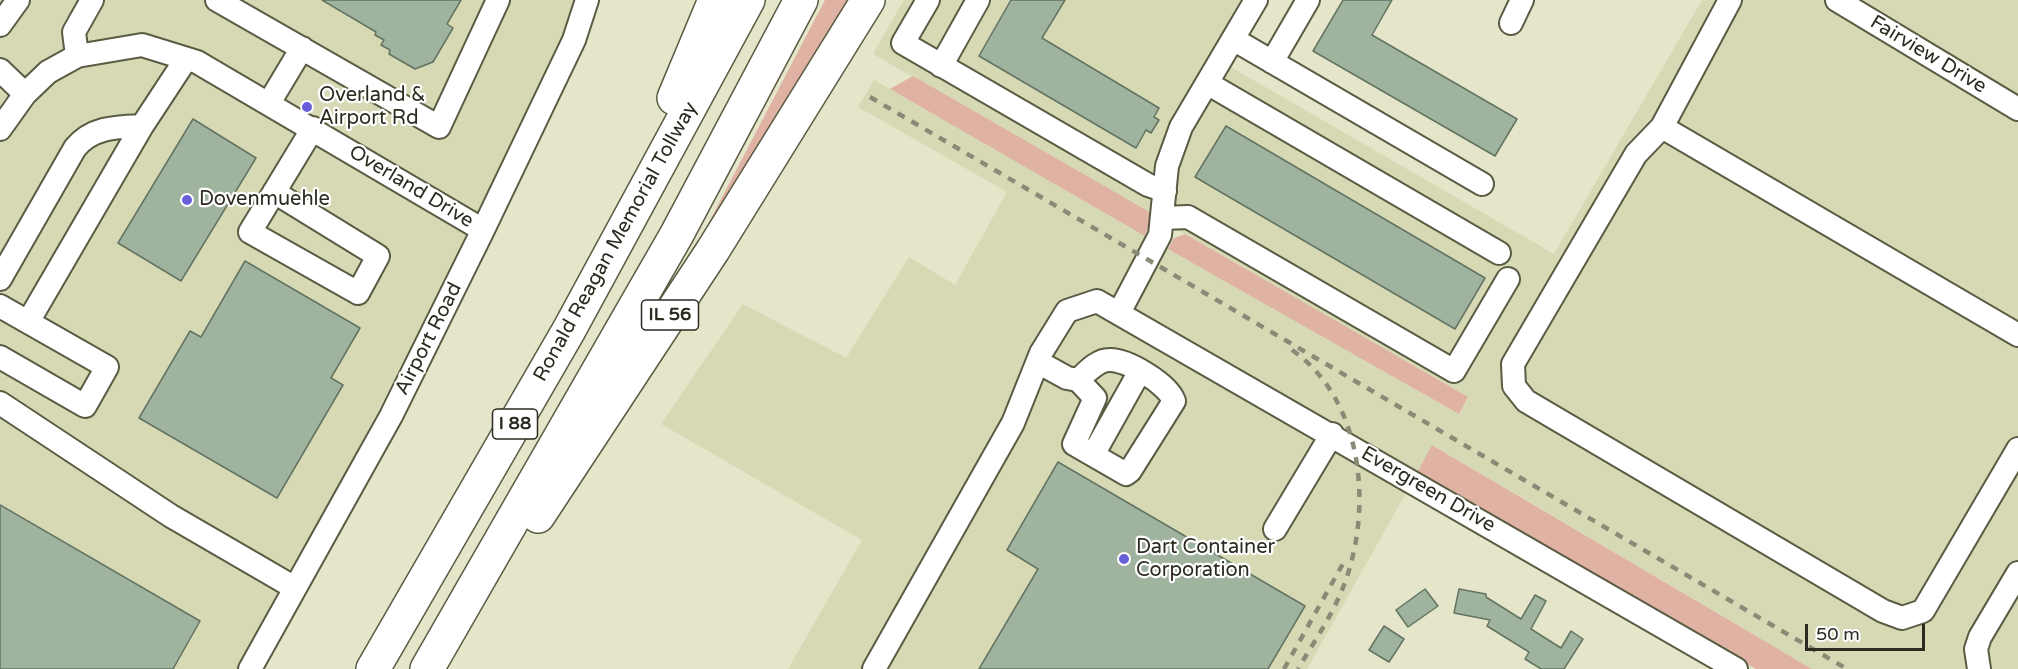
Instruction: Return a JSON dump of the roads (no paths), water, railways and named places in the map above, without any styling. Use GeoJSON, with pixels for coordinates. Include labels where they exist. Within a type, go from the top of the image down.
{"type":"FeatureCollection","features":[{"type":"Feature","properties":{"kind":"highway"},"geometry":{"type":"LineString","coordinates":[[617,242],[715,0]]}},
{"type":"Feature","properties":{"kind":"highway","name":"Ronald Reagan Memorial Tollway"},"geometry":{"type":"LineString","coordinates":[[373,669],[569,330],[748,0]]}},
{"type":"Feature","properties":{"kind":"highway","name":"I 88"},"geometry":{"type":"LineString","coordinates":[[427,669],[677,234],[801,0]]}},
{"type":"Feature","properties":{"kind":"highway","name":"IL 56"},"geometry":{"type":"LineString","coordinates":[[462,607],[515,551],[713,250],[868,0]]}},
{"type":"Feature","properties":{"kind":"street"},"geometry":{"type":"LineString","coordinates":[[0,25],[18,0]]}},
{"type":"Feature","properties":{"kind":"street"},"geometry":{"type":"LineString","coordinates":[[77,56],[74,32],[92,0]]}},
{"type":"Feature","properties":{"kind":"street"},"geometry":{"type":"LineString","coordinates":[[217,0],[439,127],[498,0]]}},
{"type":"Feature","properties":{"kind":"street","name":"Airport Road"},"geometry":{"type":"LineString","coordinates":[[250,669],[391,416],[574,40],[588,0]]}},
{"type":"Feature","properties":{"kind":"street"},"geometry":{"type":"LineString","coordinates":[[928,0],[903,44],[1148,185],[1165,191]]}},
{"type":"Feature","properties":{"kind":"street"},"geometry":{"type":"LineString","coordinates":[[941,66],[978,0]]}},
{"type":"Feature","properties":{"kind":"street"},"geometry":{"type":"LineString","coordinates":[[1119,313],[1160,235],[1165,191],[1174,145],[1256,0]]}},
{"type":"Feature","properties":{"kind":"street"},"geometry":{"type":"LineString","coordinates":[[1272,62],[1308,0]]}},
{"type":"Feature","properties":{"kind":"street"},"geometry":{"type":"LineString","coordinates":[[1511,22],[1522,0]]}},
{"type":"Feature","properties":{"kind":"street"},"geometry":{"type":"LineString","coordinates":[[1730,0],[1662,127],[1636,154],[1513,364],[1514,386],[1526,401],[1883,611],[1902,618],[1923,611],[2018,449]]}},
{"type":"Feature","properties":{"kind":"street","name":"Fairview Drive"},"geometry":{"type":"LineString","coordinates":[[1838,0],[2018,109]]}},
{"type":"Feature","properties":{"kind":"street"},"geometry":{"type":"LineString","coordinates":[[1233,39],[1482,184]]}},
{"type":"Feature","properties":{"kind":"street","name":"Overland Drive"},"geometry":{"type":"LineString","coordinates":[[0,129],[25,94],[48,72],[77,56],[142,45],[197,62],[483,230]]}},
{"type":"Feature","properties":{"kind":"street"},"geometry":{"type":"LineString","coordinates":[[269,103],[302,48]]}},
{"type":"Feature","properties":{"kind":"street"},"geometry":{"type":"LineString","coordinates":[[28,322],[142,126],[186,59]]}},
{"type":"Feature","properties":{"kind":"street"},"geometry":{"type":"LineString","coordinates":[[0,70],[25,94]]}},
{"type":"Feature","properties":{"kind":"street"},"geometry":{"type":"LineString","coordinates":[[1207,83],[1499,253]]}},
{"type":"Feature","properties":{"kind":"street"},"geometry":{"type":"LineString","coordinates":[[0,279],[75,148],[86,135],[117,127],[142,126]]}},
{"type":"Feature","properties":{"kind":"street"},"geometry":{"type":"LineString","coordinates":[[1662,127],[2018,334]]}},
{"type":"Feature","properties":{"kind":"street"},"geometry":{"type":"LineString","coordinates":[[274,192],[378,256],[358,293],[250,232],[274,192],[312,129]]}},
{"type":"Feature","properties":{"kind":"street"},"geometry":{"type":"LineString","coordinates":[[1163,218],[1188,217],[1454,371],[1508,279]]}},
{"type":"Feature","properties":{"kind":"street","name":"Evergreen Drive"},"geometry":{"type":"LineString","coordinates":[[874,669],[1013,423],[1038,362],[1067,311],[1097,301],[1332,434],[1736,669]]}},
{"type":"Feature","properties":{"kind":"street"},"geometry":{"type":"LineString","coordinates":[[0,306],[107,367],[85,406],[0,357]]}},
{"type":"Feature","properties":{"kind":"street"},"geometry":{"type":"LineString","coordinates":[[1038,362],[1067,378],[1078,380],[1095,398],[1074,444],[1126,474],[1174,401],[1171,392],[1140,371],[1110,359],[1099,362],[1078,380]]}},
{"type":"Feature","properties":{"kind":"street"},"geometry":{"type":"LineString","coordinates":[[1093,455],[1140,371]]}},
{"type":"Feature","properties":{"kind":"street"},"geometry":{"type":"LineString","coordinates":[[0,403],[171,516],[295,588]]}},
{"type":"Feature","properties":{"kind":"street"},"geometry":{"type":"LineString","coordinates":[[1275,529],[1332,434]]}},
{"type":"Feature","properties":{"kind":"street"},"geometry":{"type":"LineString","coordinates":[[1979,669],[1976,649],[2009,607],[2018,573]]}},
{"type":"Feature","properties":{"kind":"railway"},"geometry":{"type":"LineString","coordinates":[[870,97],[1847,669]]}},
{"type":"Feature","properties":{"kind":"railway"},"geometry":{"type":"LineString","coordinates":[[1292,350],[1316,371],[1335,397],[1348,426],[1356,458],[1359,490],[1358,523],[1353,555],[1344,585],[1329,617],[1298,669]]}},
{"type":"Feature","properties":{"kind":"railway"},"geometry":{"type":"LineString","coordinates":[[1284,669],[1345,560]]}},
{"type":"Feature","properties":{"kind":"place","name":"Overland & Airport Rd"},"geometry":{"type":"Point","coordinates":[307,107]}},
{"type":"Feature","properties":{"kind":"place","name":"Dovenmuehle"},"geometry":{"type":"Point","coordinates":[187,200]}},
{"type":"Feature","properties":{"kind":"place","name":"Dart Container Corporation"},"geometry":{"type":"Point","coordinates":[1124,559]}}]}
